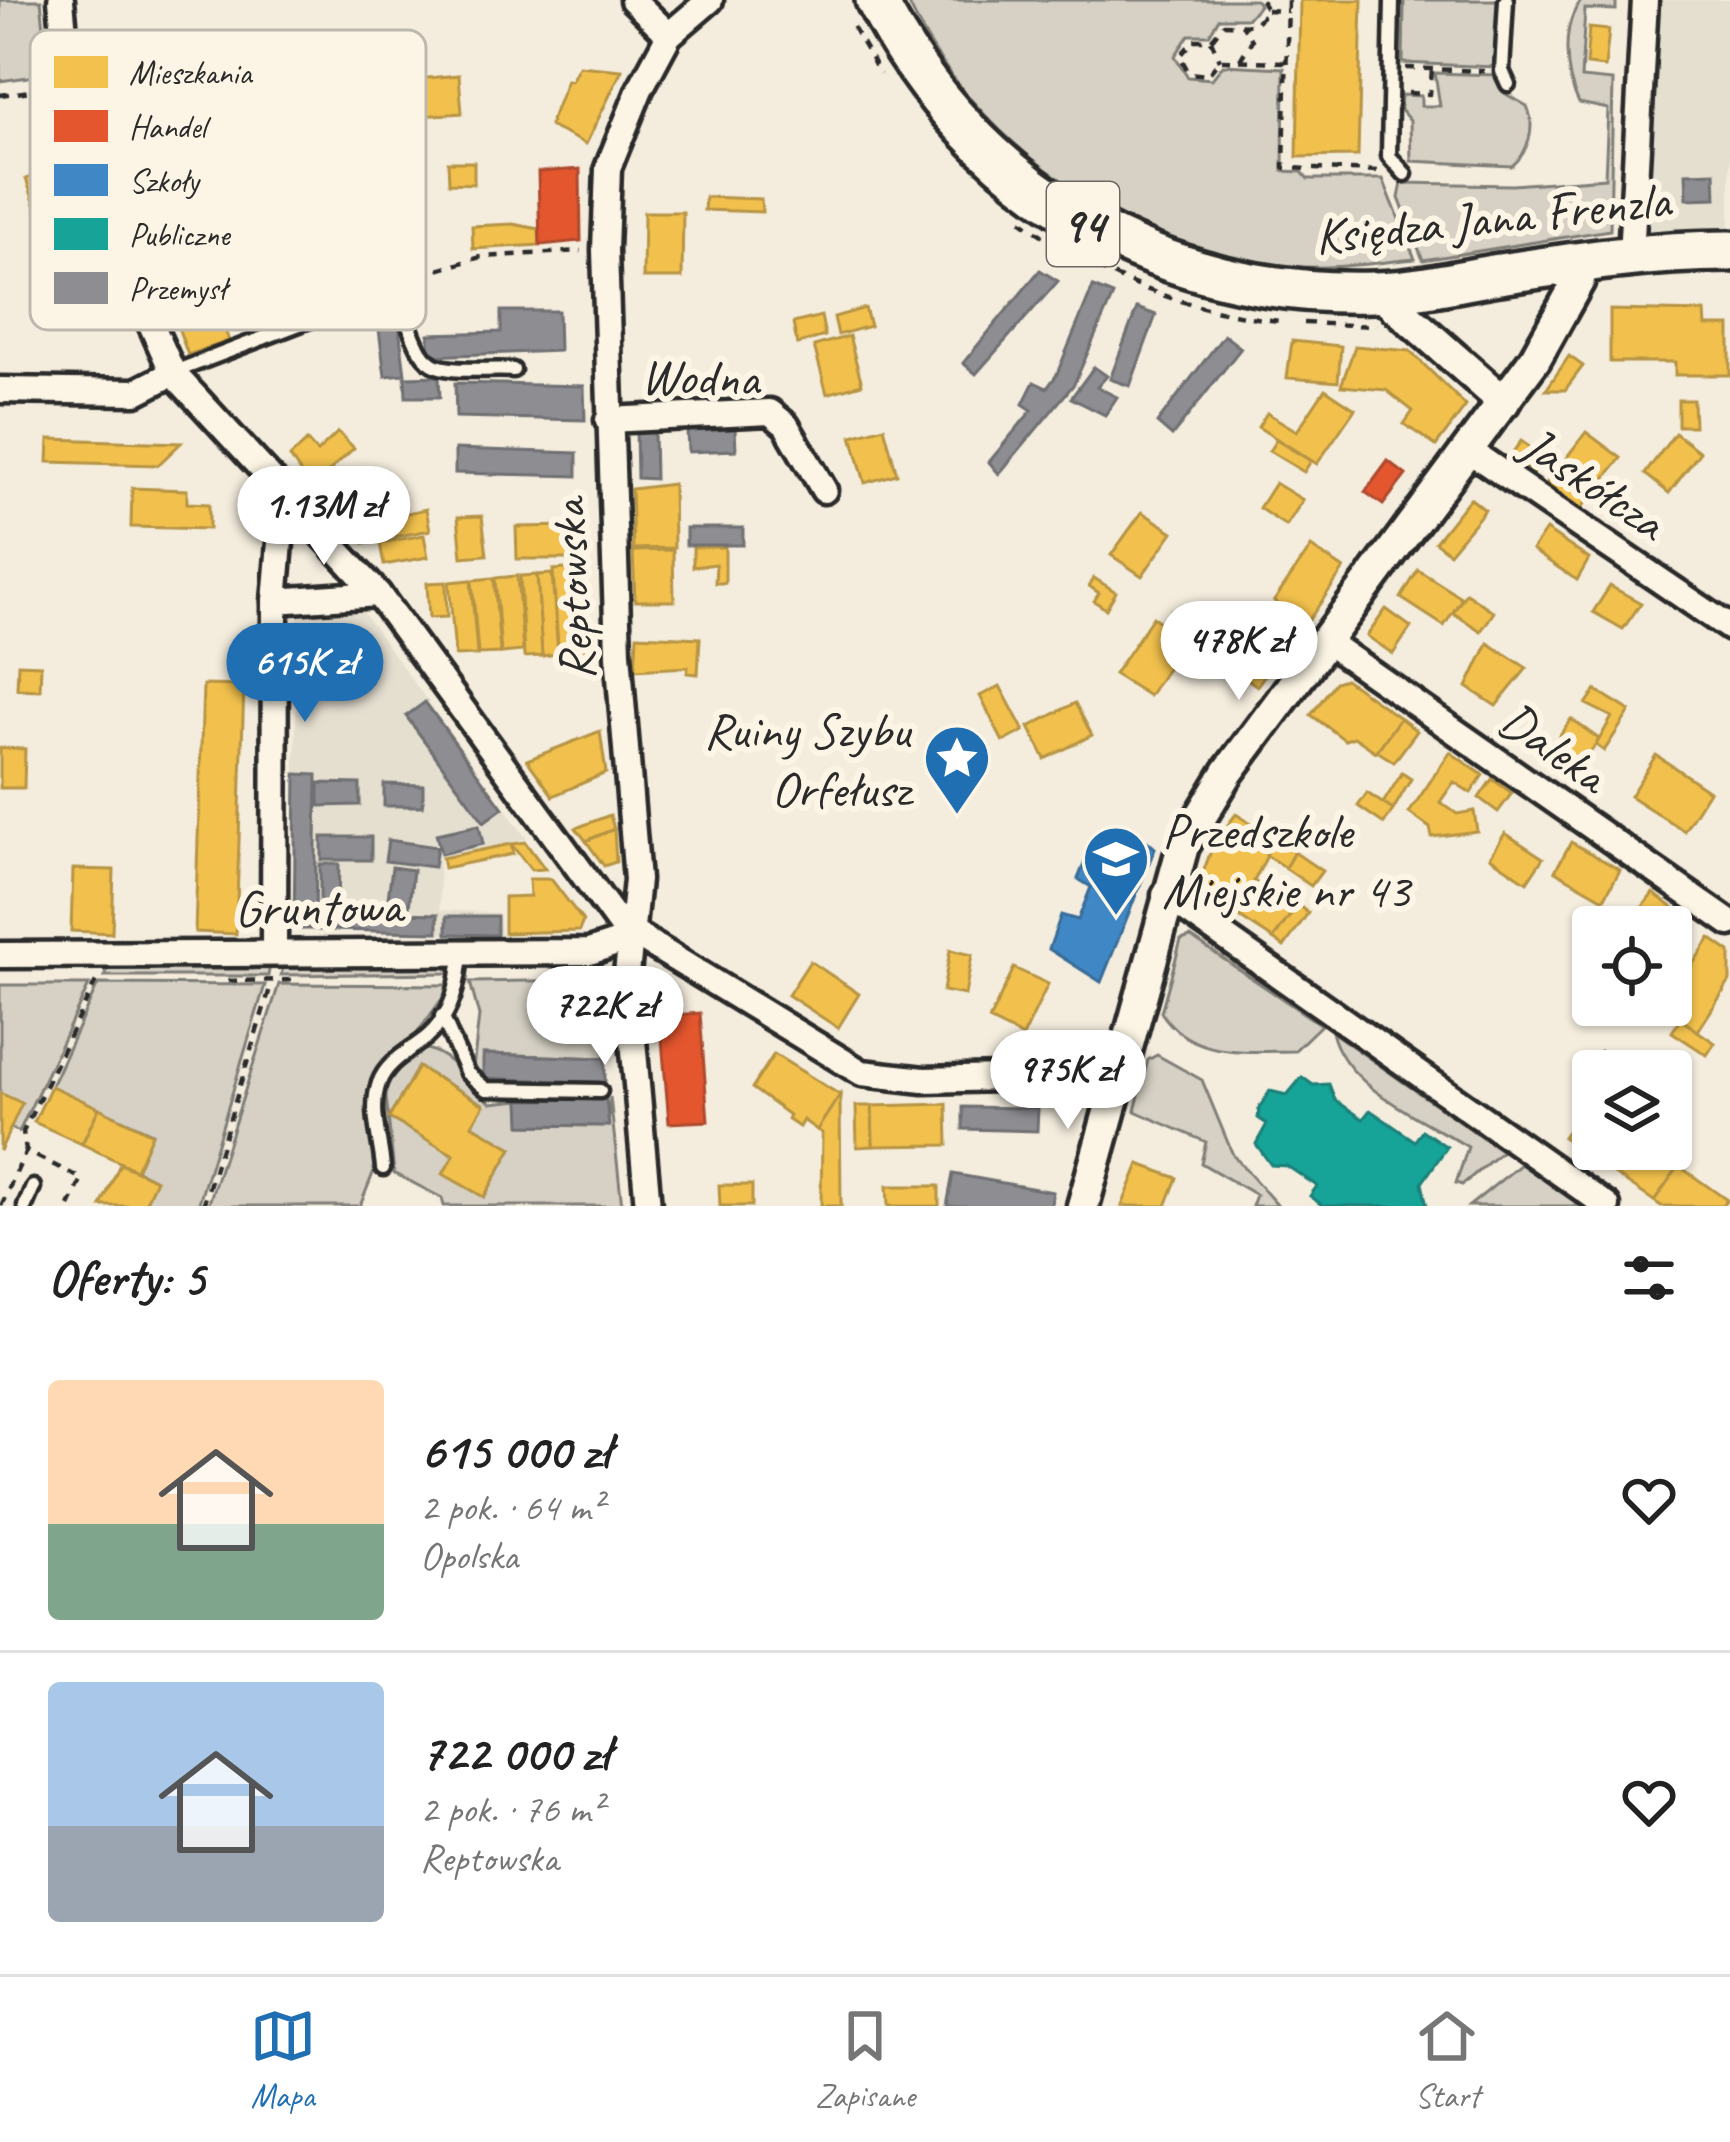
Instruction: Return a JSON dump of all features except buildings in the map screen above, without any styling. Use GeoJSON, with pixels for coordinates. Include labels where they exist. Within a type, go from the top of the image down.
{"type":"FeatureCollection","features":[{"type":"Feature","properties":{"kind":"main road","name":"Księdza Jana Frenzla"},"geometry":{"type":"LineString","coordinates":[[876,0],[922,79],[967,132],[1017,178],[1089,228],[1206,276],[1309,292],[1379,292],[1576,262],[1730,251]]}},
{"type":"Feature","properties":{"kind":"street"},"geometry":{"type":"LineString","coordinates":[[61,0],[64,30]]}},
{"type":"Feature","properties":{"kind":"street"},"geometry":{"type":"LineString","coordinates":[[633,0],[670,35]]}},
{"type":"Feature","properties":{"kind":"street","name":"Reptowska"},"geometry":{"type":"LineString","coordinates":[[648,1206],[627,974],[637,880],[618,653],[608,420],[605,250],[610,152],[670,35],[710,0]]}},
{"type":"Feature","properties":{"kind":"street"},"geometry":{"type":"LineString","coordinates":[[1631,256],[1645,0]]}},
{"type":"Feature","properties":{"kind":"street"},"geometry":{"type":"LineString","coordinates":[[1083,1206],[1165,895],[1183,847],[1228,772],[1535,359],[1579,280],[1576,262]]}},
{"type":"Feature","properties":{"kind":"street"},"geometry":{"type":"LineString","coordinates":[[1379,292],[1504,402]]}},
{"type":"Feature","properties":{"kind":"street"},"geometry":{"type":"LineString","coordinates":[[153,330],[173,373],[378,594],[605,910],[634,937],[862,1073],[924,1080],[1117,1075]]}},
{"type":"Feature","properties":{"kind":"street"},"geometry":{"type":"LineString","coordinates":[[0,390],[136,392],[173,373]]}},
{"type":"Feature","properties":{"kind":"street","name":"Wodna"},"geometry":{"type":"LineString","coordinates":[[608,420],[770,412],[786,425],[824,490]]}},
{"type":"Feature","properties":{"kind":"street","name":"Jaskółcza"},"geometry":{"type":"LineString","coordinates":[[1468,450],[1730,628]]}},
{"type":"Feature","properties":{"kind":"street"},"geometry":{"type":"LineString","coordinates":[[274,952],[275,601],[284,496]]}},
{"type":"Feature","properties":{"kind":"street"},"geometry":{"type":"LineString","coordinates":[[275,601],[378,594]]}},
{"type":"Feature","properties":{"kind":"street","name":"Daleka"},"geometry":{"type":"LineString","coordinates":[[1327,643],[1730,922]]}},
{"type":"Feature","properties":{"kind":"street"},"geometry":{"type":"LineString","coordinates":[[1165,895],[1607,1206]]}},
{"type":"Feature","properties":{"kind":"street","name":"Gruntowa"},"geometry":{"type":"LineString","coordinates":[[0,955],[589,952],[634,937]]}},
{"type":"Feature","properties":{"kind":"lane"},"geometry":{"type":"LineString","coordinates":[[1392,0],[1389,155],[1405,174]]}},
{"type":"Feature","properties":{"kind":"lane"},"geometry":{"type":"LineString","coordinates":[[1505,78],[1506,0]]}},
{"type":"Feature","properties":{"kind":"lane"},"geometry":{"type":"LineString","coordinates":[[173,373],[285,330]]}},
{"type":"Feature","properties":{"kind":"lane"},"geometry":{"type":"LineString","coordinates":[[412,330],[419,351],[437,366],[514,370]]}},
{"type":"Feature","properties":{"kind":"lane"},"geometry":{"type":"LineString","coordinates":[[383,1168],[374,1119],[379,1082],[442,1016],[458,992],[461,950]]}},
{"type":"Feature","properties":{"kind":"lane"},"geometry":{"type":"LineString","coordinates":[[442,1016],[467,1073],[486,1089],[600,1091]]}},
{"type":"Feature","properties":{"kind":"lane"},"geometry":{"type":"LineString","coordinates":[[25,1206],[33,1187]]}},
{"type":"Feature","properties":{"kind":"path"},"geometry":{"type":"LineString","coordinates":[[1261,0],[1267,10]]}},
{"type":"Feature","properties":{"kind":"path"},"geometry":{"type":"LineString","coordinates":[[1288,0],[1284,168],[1388,171],[1389,155]]}},
{"type":"Feature","properties":{"kind":"path"},"geometry":{"type":"LineString","coordinates":[[1211,40],[1224,24],[1254,25],[1267,10],[1288,10]]}},
{"type":"Feature","properties":{"kind":"path"},"geometry":{"type":"LineString","coordinates":[[1240,60],[1252,40],[1241,24]]}},
{"type":"Feature","properties":{"kind":"path"},"geometry":{"type":"LineString","coordinates":[[1211,40],[1194,40],[1180,56],[1189,73],[1208,75],[1220,60]]}},
{"type":"Feature","properties":{"kind":"path"},"geometry":{"type":"LineString","coordinates":[[1211,40],[1220,60]]}},
{"type":"Feature","properties":{"kind":"path"},"geometry":{"type":"LineString","coordinates":[[1220,60],[1287,62]]}},
{"type":"Feature","properties":{"kind":"path"},"geometry":{"type":"LineString","coordinates":[[1391,67],[1505,78]]}},
{"type":"Feature","properties":{"kind":"path"},"geometry":{"type":"LineString","coordinates":[[1390,93],[1430,94],[1432,69]]}},
{"type":"Feature","properties":{"kind":"path"},"geometry":{"type":"LineString","coordinates":[[0,95],[30,91]]}},
{"type":"Feature","properties":{"kind":"path"},"geometry":{"type":"LineString","coordinates":[[426,273],[481,257],[605,250]]}},
{"type":"Feature","properties":{"kind":"path"},"geometry":{"type":"LineString","coordinates":[[203,1206],[273,980],[274,952]]}},
{"type":"Feature","properties":{"kind":"path"},"geometry":{"type":"LineString","coordinates":[[1,1206],[26,1151],[23,1132],[112,954]]}},
{"type":"Feature","properties":{"kind":"path"},"geometry":{"type":"LineString","coordinates":[[26,1151],[82,1179],[69,1206]]}},
{"type":"Feature","properties":{"kind":"shaded area"},"geometry":{"type":"Polygon","coordinates":[[[0,0],[41,0],[44,30],[30,30],[30,77],[0,81],[0,0]]]}},
{"type":"Feature","properties":{"kind":"shaded area"},"geometry":{"type":"Polygon","coordinates":[[[907,0],[1256,0],[1259,5],[1248,18],[1219,18],[1209,35],[1189,35],[1175,56],[1188,77],[1212,79],[1223,65],[1284,68],[1283,171],[1302,172],[1308,179],[1383,179],[1415,259],[1335,267],[1287,266],[1229,256],[1171,238],[1115,213],[1015,144],[972,100],[936,52],[907,0]]]}},
{"type":"Feature","properties":{"kind":"shaded area"},"geometry":{"type":"Polygon","coordinates":[[[1404,0],[1498,0],[1496,67],[1403,63],[1404,0]]]}},
{"type":"Feature","properties":{"kind":"shaded area"},"geometry":{"type":"Polygon","coordinates":[[[1582,0],[1616,0],[1616,10],[1585,9],[1581,78],[1613,81],[1610,230],[1423,260],[1399,198],[1402,183],[1512,185],[1605,178],[1608,109],[1579,103],[1568,65],[1570,23],[1582,0]]]}},
{"type":"Feature","properties":{"kind":"shaded area"},"geometry":{"type":"Polygon","coordinates":[[[1659,0],[1730,0],[1730,234],[1649,235],[1659,0]]]}},
{"type":"Feature","properties":{"kind":"shaded area"},"geometry":{"type":"Polygon","coordinates":[[[1435,73],[1496,75],[1504,93],[1527,106],[1529,138],[1512,166],[1411,161],[1410,121],[1400,109],[1401,95],[1421,96],[1421,106],[1440,106],[1435,73]]]}},
{"type":"Feature","properties":{"kind":"shaded area"},"geometry":{"type":"Polygon","coordinates":[[[298,606],[360,608],[527,839],[439,857],[440,910],[499,913],[501,935],[292,930],[298,606]]]}},
{"type":"Feature","properties":{"kind":"shaded area"},"geometry":{"type":"Polygon","coordinates":[[[1191,937],[1321,1025],[1294,1051],[1220,1049],[1188,1038],[1161,1012],[1181,940],[1191,937]]]}},
{"type":"Feature","properties":{"kind":"shaded area"},"geometry":{"type":"Polygon","coordinates":[[[441,962],[451,973],[281,975],[284,963],[441,962]]]}},
{"type":"Feature","properties":{"kind":"shaded area"},"geometry":{"type":"Polygon","coordinates":[[[270,964],[268,976],[105,976],[110,965],[270,964]]]}},
{"type":"Feature","properties":{"kind":"shaded area"},"geometry":{"type":"Polygon","coordinates":[[[594,980],[605,1058],[484,1054],[483,1078],[473,1069],[479,1016],[470,982],[594,980]]]}},
{"type":"Feature","properties":{"kind":"shaded area"},"geometry":{"type":"Polygon","coordinates":[[[98,984],[265,985],[198,1206],[144,1206],[155,1180],[136,1170],[152,1133],[51,1086],[98,984]]]}},
{"type":"Feature","properties":{"kind":"shaded area"},"geometry":{"type":"Polygon","coordinates":[[[279,984],[452,985],[416,1035],[383,1065],[367,1097],[374,1171],[360,1206],[208,1206],[279,984]]]}},
{"type":"Feature","properties":{"kind":"shaded area"},"geometry":{"type":"Polygon","coordinates":[[[0,985],[89,985],[19,1132],[11,1128],[0,1093],[0,985]]]}},
{"type":"Feature","properties":{"kind":"shaded area"},"geometry":{"type":"Polygon","coordinates":[[[1332,1032],[1502,1151],[1462,1185],[1456,1183],[1468,1147],[1369,1086],[1352,1070],[1332,1032]]]}},
{"type":"Feature","properties":{"kind":"shaded area"},"geometry":{"type":"Polygon","coordinates":[[[427,1049],[453,1064],[491,1103],[520,1100],[522,1125],[608,1126],[610,1097],[622,1206],[444,1206],[442,1198],[394,1173],[385,1087],[408,1056],[427,1049]],[[418,1067],[389,1118],[454,1155],[444,1174],[484,1197],[512,1148],[472,1125],[483,1104],[418,1067]]]}},
{"type":"Feature","properties":{"kind":"shaded area"},"geometry":{"type":"Polygon","coordinates":[[[1157,1055],[1202,1080],[1233,1155],[1278,1206],[1252,1206],[1256,1195],[1201,1163],[1206,1142],[1135,1111],[1148,1060],[1157,1055]]]}},
{"type":"Feature","properties":{"kind":"shaded area"},"geometry":{"type":"Polygon","coordinates":[[[1521,1164],[1583,1206],[1469,1206],[1521,1164]]]}},
{"type":"Feature","properties":{"kind":"place","name":"Ruiny Szybu Orfełusz"},"geometry":{"type":"Point","coordinates":[957,817]}},
{"type":"Feature","properties":{"kind":"place","name":"Przedszkole Miejskie nr 43"},"geometry":{"type":"Point","coordinates":[1116,918]}}]}
